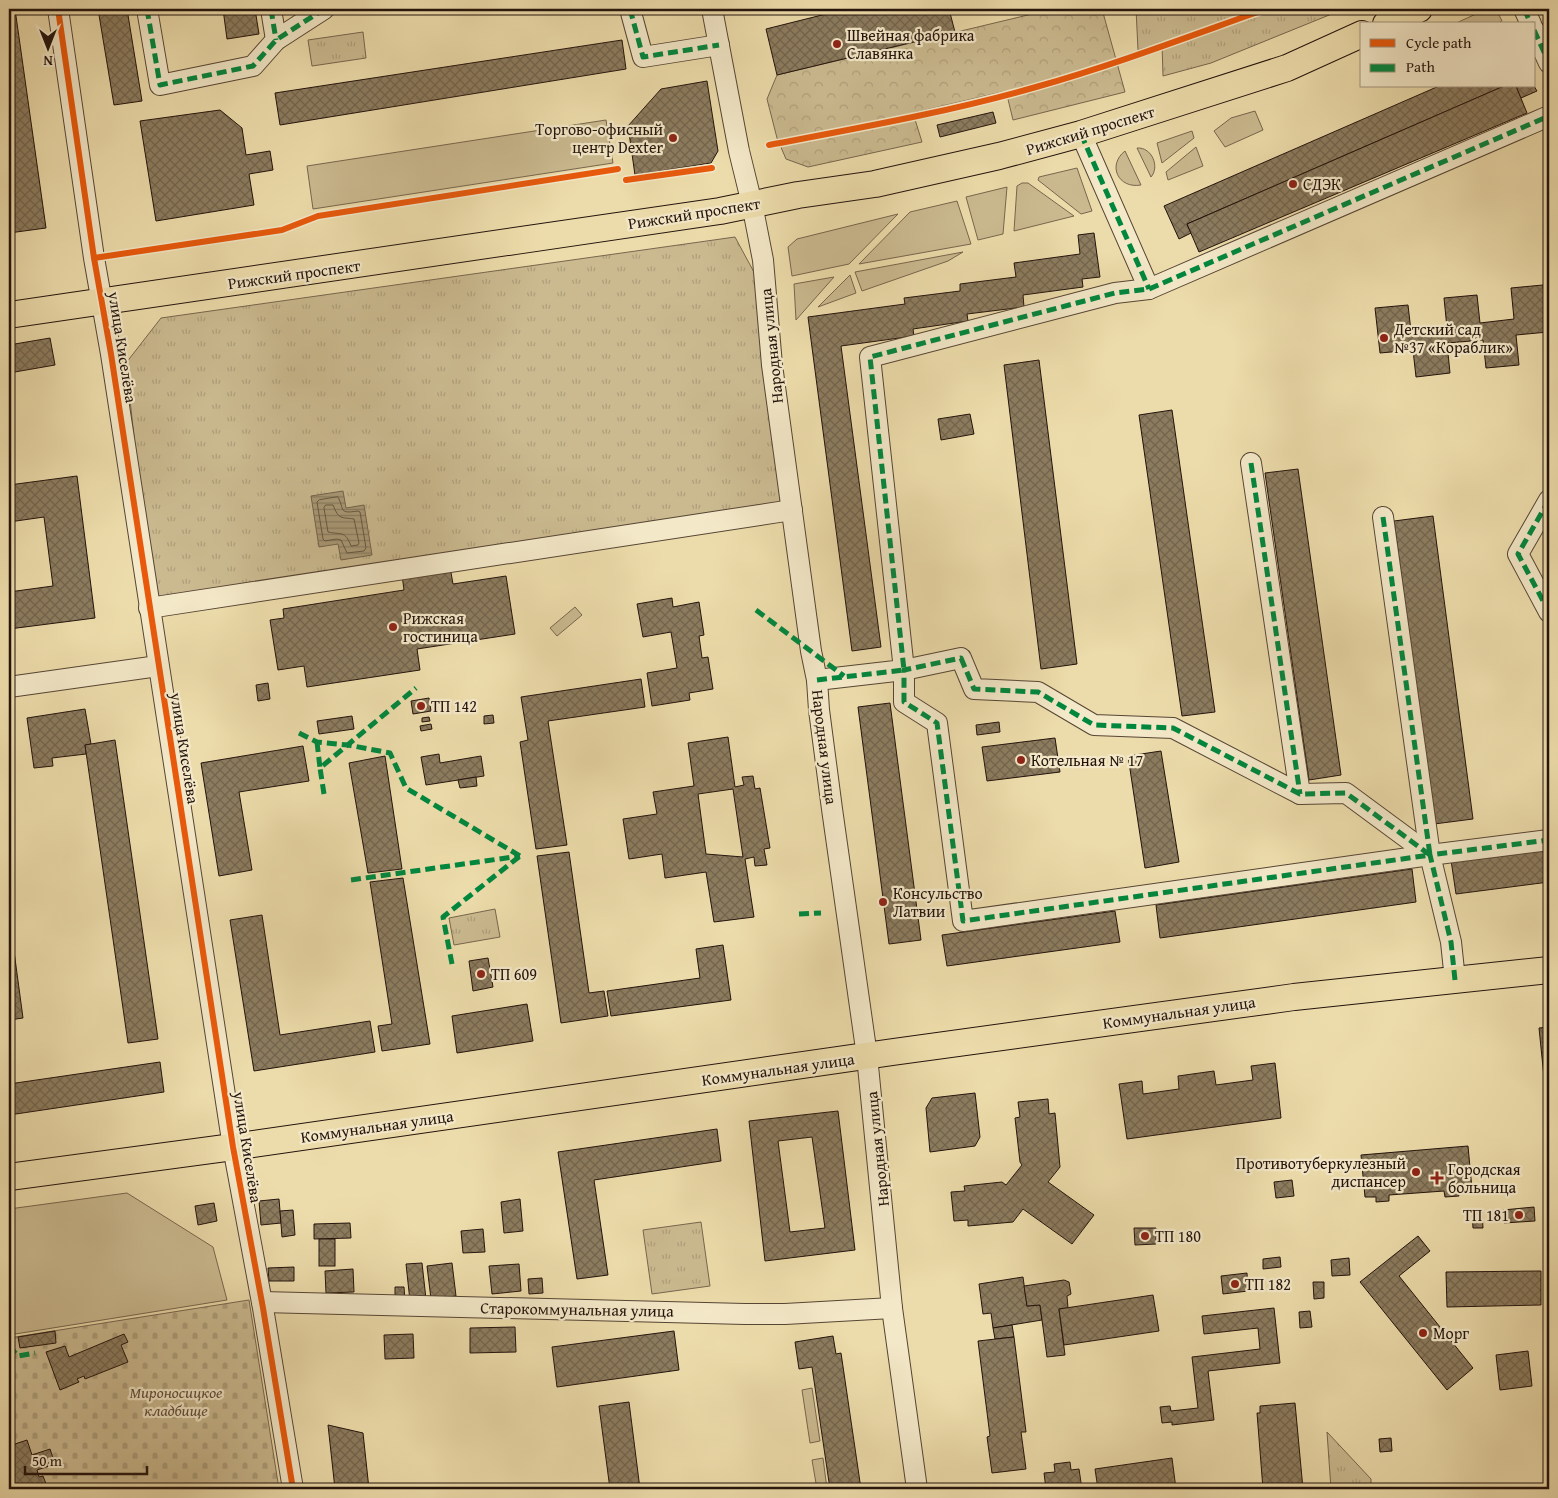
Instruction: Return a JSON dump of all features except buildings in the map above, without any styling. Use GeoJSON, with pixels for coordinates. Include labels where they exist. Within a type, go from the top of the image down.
{"type":"FeatureCollection","features":[{"type":"Feature","properties":{"kind":"main road"},"geometry":{"type":"LineString","coordinates":[[1390,22],[1419,9]]}},
{"type":"Feature","properties":{"kind":"main road","name":"Рижский проспект"},"geometry":{"type":"LineString","coordinates":[[9,315],[720,211],[798,195],[875,184],[999,156],[1081,134],[1287,68],[1360,35]]}},
{"type":"Feature","properties":{"kind":"main road","name":"Коммунальная улица"},"geometry":{"type":"LineString","coordinates":[[9,1177],[233,1148],[867,1056],[1294,997],[1549,970]]}},
{"type":"Feature","properties":{"kind":"street","name":"улица Киселёва"},"geometry":{"type":"LineString","coordinates":[[58,9],[94,258],[233,1148],[262,1302],[293,1489]]}},
{"type":"Feature","properties":{"kind":"street"},"geometry":{"type":"LineString","coordinates":[[147,9],[160,85],[253,66],[276,40],[324,9]]}},
{"type":"Feature","properties":{"kind":"street"},"geometry":{"type":"LineString","coordinates":[[271,9],[276,40]]}},
{"type":"Feature","properties":{"kind":"street"},"geometry":{"type":"LineString","coordinates":[[630,9],[643,57],[719,45]]}},
{"type":"Feature","properties":{"kind":"street","name":"Народная улица"},"geometry":{"type":"LineString","coordinates":[[712,9],[739,151],[763,260],[772,365],[810,643],[817,680],[823,742],[867,1056],[892,1308],[917,1489]]}},
{"type":"Feature","properties":{"kind":"street"},"geometry":{"type":"LineString","coordinates":[[1524,9],[1530,22]]}},
{"type":"Feature","properties":{"kind":"street"},"geometry":{"type":"LineString","coordinates":[[1536,34],[1549,63]]}},
{"type":"Feature","properties":{"kind":"street"},"geometry":{"type":"LineString","coordinates":[[1549,116],[1150,288],[1115,293],[870,357],[904,670],[904,702],[937,724],[963,921],[1549,840]]}},
{"type":"Feature","properties":{"kind":"street"},"geometry":{"type":"LineString","coordinates":[[1081,134],[1150,288]]}},
{"type":"Feature","properties":{"kind":"street"},"geometry":{"type":"LineString","coordinates":[[1251,463],[1300,794]]}},
{"type":"Feature","properties":{"kind":"street"},"geometry":{"type":"LineString","coordinates":[[1549,500],[1518,554],[1549,612]]}},
{"type":"Feature","properties":{"kind":"street"},"geometry":{"type":"LineString","coordinates":[[149,608],[792,510]]}},
{"type":"Feature","properties":{"kind":"street"},"geometry":{"type":"LineString","coordinates":[[1383,517],[1430,855],[1450,942],[1455,980]]}},
{"type":"Feature","properties":{"kind":"street"},"geometry":{"type":"LineString","coordinates":[[817,680],[904,670],[961,658],[974,689],[1038,692],[1094,725],[1173,728],[1300,794],[1346,793],[1430,855]]}},
{"type":"Feature","properties":{"kind":"street"},"geometry":{"type":"LineString","coordinates":[[9,687],[158,666]]}},
{"type":"Feature","properties":{"kind":"street","name":"Старокоммунальная улица"},"geometry":{"type":"LineString","coordinates":[[262,1302],[745,1314],[785,1314],[892,1308]]}},
{"type":"Feature","properties":{"kind":"green space"},"geometry":{"type":"Polygon","coordinates":[[[1053,9],[1102,9],[1125,92],[1013,120],[1006,91],[913,113],[922,142],[808,167],[786,159],[777,138],[767,99],[777,75],[1053,9]]]}},
{"type":"Feature","properties":{"kind":"green space"},"geometry":{"type":"Polygon","coordinates":[[[1136,9],[1344,9],[1211,63],[1163,76],[1162,43],[1138,50],[1136,9]]]}},
{"type":"Feature","properties":{"kind":"green space"},"geometry":{"type":"Polygon","coordinates":[[[1487,9],[1496,9],[1502,21],[1500,22],[1458,22],[1487,9]]]}},
{"type":"Feature","properties":{"kind":"green space"},"geometry":{"type":"Polygon","coordinates":[[[363,32],[366,58],[312,66],[308,40],[363,32]]]}},
{"type":"Feature","properties":{"kind":"green space"},"geometry":{"type":"Polygon","coordinates":[[[1255,111],[1263,130],[1225,147],[1214,131],[1231,118],[1255,111]]]}},
{"type":"Feature","properties":{"kind":"green space"},"geometry":{"type":"Polygon","coordinates":[[[606,120],[613,163],[313,209],[307,166],[606,120]]]}},
{"type":"Feature","properties":{"kind":"green space"},"geometry":{"type":"Polygon","coordinates":[[[1192,131],[1194,138],[1162,163],[1157,143],[1192,131]]]}},
{"type":"Feature","properties":{"kind":"green space"},"geometry":{"type":"Polygon","coordinates":[[[1196,147],[1203,166],[1168,180],[1166,172],[1196,147]]]}},
{"type":"Feature","properties":{"kind":"green space"},"geometry":{"type":"Polygon","coordinates":[[[1137,148],[1147,151],[1153,158],[1155,168],[1151,177],[1137,148]]]}},
{"type":"Feature","properties":{"kind":"green space"},"geometry":{"type":"Polygon","coordinates":[[[1125,151],[1141,185],[1126,183],[1118,175],[1117,163],[1125,151]]]}},
{"type":"Feature","properties":{"kind":"green space"},"geometry":{"type":"Polygon","coordinates":[[[1077,168],[1092,211],[1081,214],[1038,180],[1039,177],[1077,168]]]}},
{"type":"Feature","properties":{"kind":"green space"},"geometry":{"type":"Polygon","coordinates":[[[1022,183],[1028,183],[1074,216],[1014,231],[1017,186],[1022,183]]]}},
{"type":"Feature","properties":{"kind":"green space"},"geometry":{"type":"Polygon","coordinates":[[[1007,187],[1003,234],[978,240],[966,197],[1007,187]]]}},
{"type":"Feature","properties":{"kind":"green space"},"geometry":{"type":"Polygon","coordinates":[[[957,201],[971,244],[859,264],[910,212],[957,201]]]}},
{"type":"Feature","properties":{"kind":"green space"},"geometry":{"type":"Polygon","coordinates":[[[898,214],[849,264],[792,276],[788,247],[797,239],[898,214]]]}},
{"type":"Feature","properties":{"kind":"green space"},"geometry":{"type":"Polygon","coordinates":[[[735,237],[755,274],[781,507],[152,602],[126,363],[161,318],[735,237]]]}},
{"type":"Feature","properties":{"kind":"green space"},"geometry":{"type":"Polygon","coordinates":[[[963,252],[948,261],[862,291],[855,272],[963,252]]]}},
{"type":"Feature","properties":{"kind":"green space"},"geometry":{"type":"Polygon","coordinates":[[[850,275],[856,293],[818,307],[850,275]]]}},
{"type":"Feature","properties":{"kind":"green space"},"geometry":{"type":"Polygon","coordinates":[[[834,277],[796,320],[794,284],[834,277]]]}},
{"type":"Feature","properties":{"kind":"green space"},"geometry":{"type":"Polygon","coordinates":[[[575,607],[582,615],[557,636],[550,628],[575,607]]]}},
{"type":"Feature","properties":{"kind":"green space"},"geometry":{"type":"Polygon","coordinates":[[[495,909],[500,937],[454,945],[449,918],[495,909]]]}},
{"type":"Feature","properties":{"kind":"green space"},"geometry":{"type":"Polygon","coordinates":[[[127,1193],[213,1247],[227,1300],[9,1335],[9,1209],[127,1193]]]}},
{"type":"Feature","properties":{"kind":"green space"},"geometry":{"type":"Polygon","coordinates":[[[701,1222],[710,1286],[652,1294],[643,1230],[701,1222]]]}},
{"type":"Feature","properties":{"kind":"green space","name":"Мироносицкое кладбище"},"geometry":{"type":"Polygon","coordinates":[[[249,1300],[279,1489],[9,1489],[9,1338],[249,1300]]]}},
{"type":"Feature","properties":{"kind":"green space"},"geometry":{"type":"Polygon","coordinates":[[[812,1388],[820,1441],[810,1443],[802,1390],[812,1388]]]}},
{"type":"Feature","properties":{"kind":"green space"},"geometry":{"type":"Polygon","coordinates":[[[1327,1432],[1371,1479],[1371,1489],[1331,1489],[1327,1432]]]}},
{"type":"Feature","properties":{"kind":"green space"},"geometry":{"type":"Polygon","coordinates":[[[823,1458],[827,1489],[817,1489],[812,1460],[823,1458]]]}},
{"type":"Feature","properties":{"kind":"water"},"geometry":{"type":"Polygon","coordinates":[[[343,491],[346,508],[364,505],[372,555],[341,560],[338,544],[319,547],[311,496],[343,491]]]}},
{"type":"Feature","properties":{"kind":"marked path"},"geometry":{"type":"LineString","coordinates":[[147,9],[160,85],[253,66],[276,40],[324,9]]}},
{"type":"Feature","properties":{"kind":"marked path"},"geometry":{"type":"LineString","coordinates":[[271,9],[276,40]]}},
{"type":"Feature","properties":{"kind":"marked path"},"geometry":{"type":"LineString","coordinates":[[630,9],[643,57],[719,45]]}},
{"type":"Feature","properties":{"kind":"marked path"},"geometry":{"type":"LineString","coordinates":[[1524,9],[1530,22]]}},
{"type":"Feature","properties":{"kind":"marked path"},"geometry":{"type":"LineString","coordinates":[[1536,34],[1549,63]]}},
{"type":"Feature","properties":{"kind":"marked path"},"geometry":{"type":"LineString","coordinates":[[817,680],[904,670],[870,357],[1115,293],[1149,289],[1549,116]]}},
{"type":"Feature","properties":{"kind":"marked path"},"geometry":{"type":"LineString","coordinates":[[1081,134],[1149,289]]}},
{"type":"Feature","properties":{"kind":"marked path"},"geometry":{"type":"LineString","coordinates":[[1251,463],[1300,794]]}},
{"type":"Feature","properties":{"kind":"marked path"},"geometry":{"type":"LineString","coordinates":[[1549,500],[1518,554],[1549,612]]}},
{"type":"Feature","properties":{"kind":"marked path"},"geometry":{"type":"LineString","coordinates":[[1383,517],[1430,855]]}},
{"type":"Feature","properties":{"kind":"marked path"},"geometry":{"type":"LineString","coordinates":[[756,610],[844,676]]}},
{"type":"Feature","properties":{"kind":"marked path"},"geometry":{"type":"LineString","coordinates":[[961,658],[974,689],[1038,692],[1094,725],[1173,728],[1300,794],[1346,793],[1430,855],[963,921],[937,723],[904,702],[904,670],[961,658]]}},
{"type":"Feature","properties":{"kind":"marked path"},"geometry":{"type":"LineString","coordinates":[[324,794],[320,768],[416,688]]}},
{"type":"Feature","properties":{"kind":"marked path"},"geometry":{"type":"LineString","coordinates":[[299,733],[317,742],[348,745],[390,753],[406,788],[520,856]]}},
{"type":"Feature","properties":{"kind":"marked path"},"geometry":{"type":"LineString","coordinates":[[317,742],[320,768]]}},
{"type":"Feature","properties":{"kind":"marked path"},"geometry":{"type":"LineString","coordinates":[[1455,980],[1451,942],[1430,855],[1549,840]]}},
{"type":"Feature","properties":{"kind":"marked path"},"geometry":{"type":"LineString","coordinates":[[351,880],[520,856]]}},
{"type":"Feature","properties":{"kind":"marked path"},"geometry":{"type":"LineString","coordinates":[[452,964],[443,917],[520,856]]}},
{"type":"Feature","properties":{"kind":"marked path"},"geometry":{"type":"LineString","coordinates":[[799,914],[821,913]]}},
{"type":"Feature","properties":{"kind":"marked path"},"geometry":{"type":"LineString","coordinates":[[9,1346],[18,1356],[35,1353]]}},
{"type":"Feature","properties":{"kind":"cycle path"},"geometry":{"type":"LineString","coordinates":[[58,9],[94,258],[111,354],[233,1147],[263,1308],[293,1489]]}},
{"type":"Feature","properties":{"kind":"cycle path"},"geometry":{"type":"LineString","coordinates":[[769,145],[937,112],[1036,87],[1123,60],[1266,9]]}},
{"type":"Feature","properties":{"kind":"cycle path"},"geometry":{"type":"LineString","coordinates":[[626,180],[712,168]]}},
{"type":"Feature","properties":{"kind":"cycle path"},"geometry":{"type":"LineString","coordinates":[[94,258],[282,230],[318,216],[618,169]]}},
{"type":"Feature","properties":{"kind":"place","name":"Швейная фабрика Славянка"},"geometry":{"type":"Point","coordinates":[837,44]}},
{"type":"Feature","properties":{"kind":"place","name":"Торгово-офисный центр Dexter"},"geometry":{"type":"Point","coordinates":[673,138]}},
{"type":"Feature","properties":{"kind":"place","name":"СДЭК"},"geometry":{"type":"Point","coordinates":[1293,184]}},
{"type":"Feature","properties":{"kind":"place","name":"Детский сад №37 «Кораблик»"},"geometry":{"type":"Point","coordinates":[1384,338]}},
{"type":"Feature","properties":{"kind":"place","name":"Рижская гостиница"},"geometry":{"type":"Point","coordinates":[393,627]}},
{"type":"Feature","properties":{"kind":"place","name":"ТП 142"},"geometry":{"type":"Point","coordinates":[421,706]}},
{"type":"Feature","properties":{"kind":"place","name":"Котельная № 17"},"geometry":{"type":"Point","coordinates":[1021,760]}},
{"type":"Feature","properties":{"kind":"place","name":"Консульство Латвии"},"geometry":{"type":"Point","coordinates":[883,902]}},
{"type":"Feature","properties":{"kind":"place","name":"ТП 609"},"geometry":{"type":"Point","coordinates":[481,974]}},
{"type":"Feature","properties":{"kind":"place","name":"Противотуберкулезный диспансер"},"geometry":{"type":"Point","coordinates":[1416,1172]}},
{"type":"Feature","properties":{"kind":"place","name":"Городская больница"},"geometry":{"type":"Point","coordinates":[1437,1178]}},
{"type":"Feature","properties":{"kind":"place","name":"ТП 181"},"geometry":{"type":"Point","coordinates":[1519,1215]}},
{"type":"Feature","properties":{"kind":"place","name":"ТП 180"},"geometry":{"type":"Point","coordinates":[1145,1236]}},
{"type":"Feature","properties":{"kind":"place","name":"ТП 182"},"geometry":{"type":"Point","coordinates":[1235,1284]}},
{"type":"Feature","properties":{"kind":"place","name":"Морг"},"geometry":{"type":"Point","coordinates":[1423,1333]}}]}
